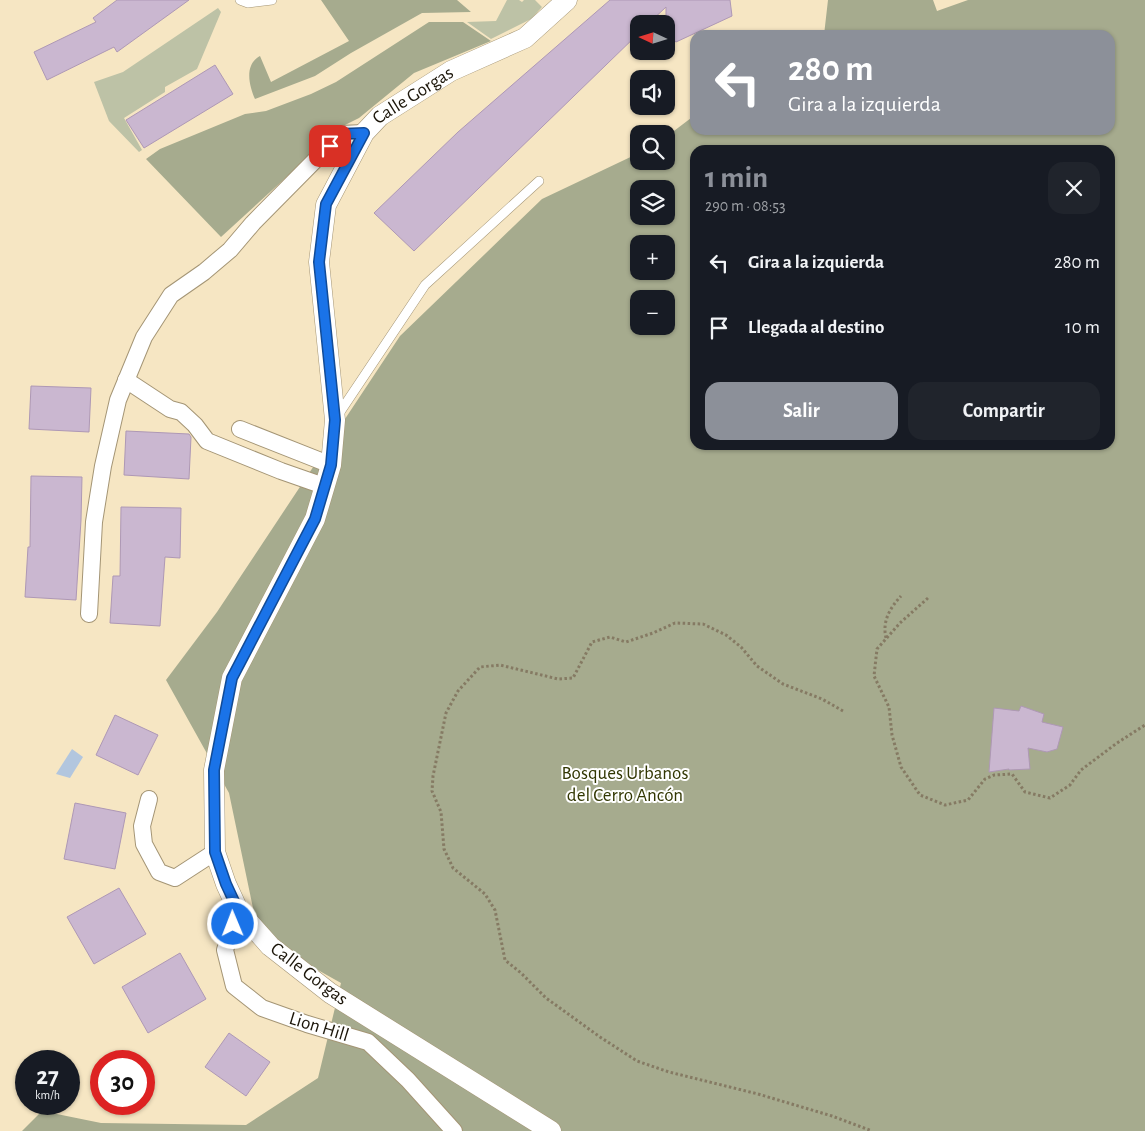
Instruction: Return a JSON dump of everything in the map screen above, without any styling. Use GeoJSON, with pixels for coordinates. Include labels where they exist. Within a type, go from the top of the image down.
{"type":"FeatureCollection","features":[{"type":"Feature","properties":{"kind":"street","name":"Calle Gorgas"},"geometry":{"type":"LineString","coordinates":[[551,1131],[330,992],[270,946],[238,910],[226,884],[215,852],[214,770],[232,678],[315,519],[331,465],[335,420],[319,262],[326,204],[364,133],[380,116],[451,70],[525,38],[567,0]]}},
{"type":"Feature","properties":{"kind":"street"},"geometry":{"type":"LineString","coordinates":[[89,614],[94,522],[102,466],[118,400],[144,337],[171,295],[204,272],[230,250],[253,223],[341,134],[364,133]]}},
{"type":"Feature","properties":{"kind":"street"},"geometry":{"type":"LineString","coordinates":[[126,380],[170,409],[181,412],[195,425],[207,441],[324,486]]}},
{"type":"Feature","properties":{"kind":"street"},"geometry":{"type":"LineString","coordinates":[[240,429],[331,465]]}},
{"type":"Feature","properties":{"kind":"street"},"geometry":{"type":"LineString","coordinates":[[149,799],[142,826],[144,844],[159,872],[175,878],[215,852]]}},
{"type":"Feature","properties":{"kind":"street","name":"Lion Hill"},"geometry":{"type":"LineString","coordinates":[[238,910],[225,950],[234,986],[262,1008],[306,1024],[368,1042],[408,1080],[454,1131]]}},
{"type":"Feature","properties":{"kind":"lane"},"geometry":{"type":"LineString","coordinates":[[240,0],[248,3],[272,0]]}},
{"type":"Feature","properties":{"kind":"lane"},"geometry":{"type":"LineString","coordinates":[[335,420],[425,285],[540,181]]}},
{"type":"Feature","properties":{"kind":"path"},"geometry":{"type":"LineString","coordinates":[[887,638],[885,623],[892,605],[902,596]]}},
{"type":"Feature","properties":{"kind":"path"},"geometry":{"type":"LineString","coordinates":[[928,598],[900,623],[877,649],[874,676],[889,707],[892,735],[901,767],[920,795],[945,805],[968,800],[985,779],[994,775],[1012,774],[1026,792],[1050,798],[1070,785],[1081,770],[1145,725]]}},
{"type":"Feature","properties":{"kind":"path"},"geometry":{"type":"LineString","coordinates":[[843,711],[822,699],[783,684],[757,666],[741,647],[726,635],[703,624],[675,623],[626,642],[610,637],[592,642],[573,678],[558,679],[500,665],[480,666],[458,691],[446,713],[432,791],[441,812],[444,849],[452,868],[485,894],[495,910],[505,960],[546,998],[600,1037],[638,1061],[669,1072],[758,1094],[823,1113],[872,1131]]}},
{"type":"Feature","properties":{"kind":"green space"},"geometry":{"type":"Polygon","coordinates":[[[321,0],[457,0],[471,12],[422,13],[351,53],[315,76],[255,99],[249,76],[252,65],[260,56],[271,82],[349,41],[321,0]]]}},
{"type":"Feature","properties":{"kind":"green space"},"geometry":{"type":"Polygon","coordinates":[[[507,0],[519,0],[522,2],[524,0],[535,0],[542,7],[531,19],[491,39],[467,22],[496,21],[507,0]]]}},
{"type":"Feature","properties":{"kind":"green space","name":"Bosques Urbanos del Cerro Ancón"},"geometry":{"type":"Polygon","coordinates":[[[828,0],[933,0],[937,11],[968,0],[1145,0],[1145,1131],[22,1131],[38,1115],[62,1115],[101,1123],[246,1125],[318,1078],[341,983],[259,937],[229,793],[166,680],[217,612],[400,336],[542,199],[630,157],[630,170],[675,170],[675,130],[690,119],[690,135],[1115,135],[1115,30],[825,30],[828,0]]]}},
{"type":"Feature","properties":{"kind":"green space"},"geometry":{"type":"Polygon","coordinates":[[[218,8],[221,12],[197,69],[165,87],[165,92],[124,118],[142,150],[139,152],[109,121],[94,82],[123,72],[218,8]]]}},
{"type":"Feature","properties":{"kind":"green space"},"geometry":{"type":"Polygon","coordinates":[[[429,22],[463,22],[491,41],[414,73],[359,118],[341,127],[221,237],[146,159],[160,149],[245,114],[266,111],[311,94],[336,82],[429,22]]]}},
{"type":"Feature","properties":{"kind":"water"},"geometry":{"type":"Polygon","coordinates":[[[72,749],[83,757],[70,778],[56,774],[72,749]]]}},
{"type":"Feature","properties":{"kind":"building"},"geometry":{"type":"Polygon","coordinates":[[[117,0],[189,0],[117,52],[114,47],[47,80],[34,52],[96,22],[93,18],[117,0]]]}},
{"type":"Feature","properties":{"kind":"building"},"geometry":{"type":"Polygon","coordinates":[[[610,0],[730,0],[732,16],[702,30],[690,30],[690,36],[676,42],[675,15],[666,15],[666,7],[658,15],[630,15],[630,42],[414,251],[374,213],[458,132],[610,0]]]}},
{"type":"Feature","properties":{"kind":"building"},"geometry":{"type":"Polygon","coordinates":[[[215,65],[233,94],[144,148],[126,120],[215,65]]]}},
{"type":"Feature","properties":{"kind":"building"},"geometry":{"type":"Polygon","coordinates":[[[31,386],[91,388],[89,432],[29,429],[31,386]]]}},
{"type":"Feature","properties":{"kind":"building"},"geometry":{"type":"Polygon","coordinates":[[[126,431],[189,434],[191,437],[189,479],[124,475],[126,431]]]}},
{"type":"Feature","properties":{"kind":"building"},"geometry":{"type":"Polygon","coordinates":[[[31,476],[82,477],[76,600],[25,597],[28,547],[30,547],[31,476]]]}},
{"type":"Feature","properties":{"kind":"building"},"geometry":{"type":"Polygon","coordinates":[[[121,507],[181,508],[180,558],[165,557],[160,626],[110,623],[113,576],[120,576],[121,507]]]}},
{"type":"Feature","properties":{"kind":"building"},"geometry":{"type":"Polygon","coordinates":[[[1021,706],[1044,714],[1042,722],[1063,727],[1057,749],[1047,752],[1028,748],[1030,769],[1009,769],[989,772],[994,708],[1019,711],[1021,706]]]}},
{"type":"Feature","properties":{"kind":"building"},"geometry":{"type":"Polygon","coordinates":[[[115,715],[158,735],[138,775],[96,755],[115,715]]]}},
{"type":"Feature","properties":{"kind":"building"},"geometry":{"type":"Polygon","coordinates":[[[75,803],[126,813],[115,869],[64,859],[75,803]]]}},
{"type":"Feature","properties":{"kind":"building"},"geometry":{"type":"Polygon","coordinates":[[[119,888],[146,934],[94,964],[67,917],[119,888]]]}},
{"type":"Feature","properties":{"kind":"building"},"geometry":{"type":"Polygon","coordinates":[[[180,953],[206,999],[148,1033],[122,987],[180,953]]]}},
{"type":"Feature","properties":{"kind":"building"},"geometry":{"type":"Polygon","coordinates":[[[229,1033],[270,1062],[246,1096],[205,1067],[229,1033]]]}},
{"type":"Feature","properties":{"kind":"route"},"geometry":{"type":"LineString","coordinates":[[233,924],[238,910],[226,884],[215,852],[214,770],[232,678],[315,519],[331,465],[335,420],[319,262],[326,204],[364,133],[341,134],[330,146]]}}]}
